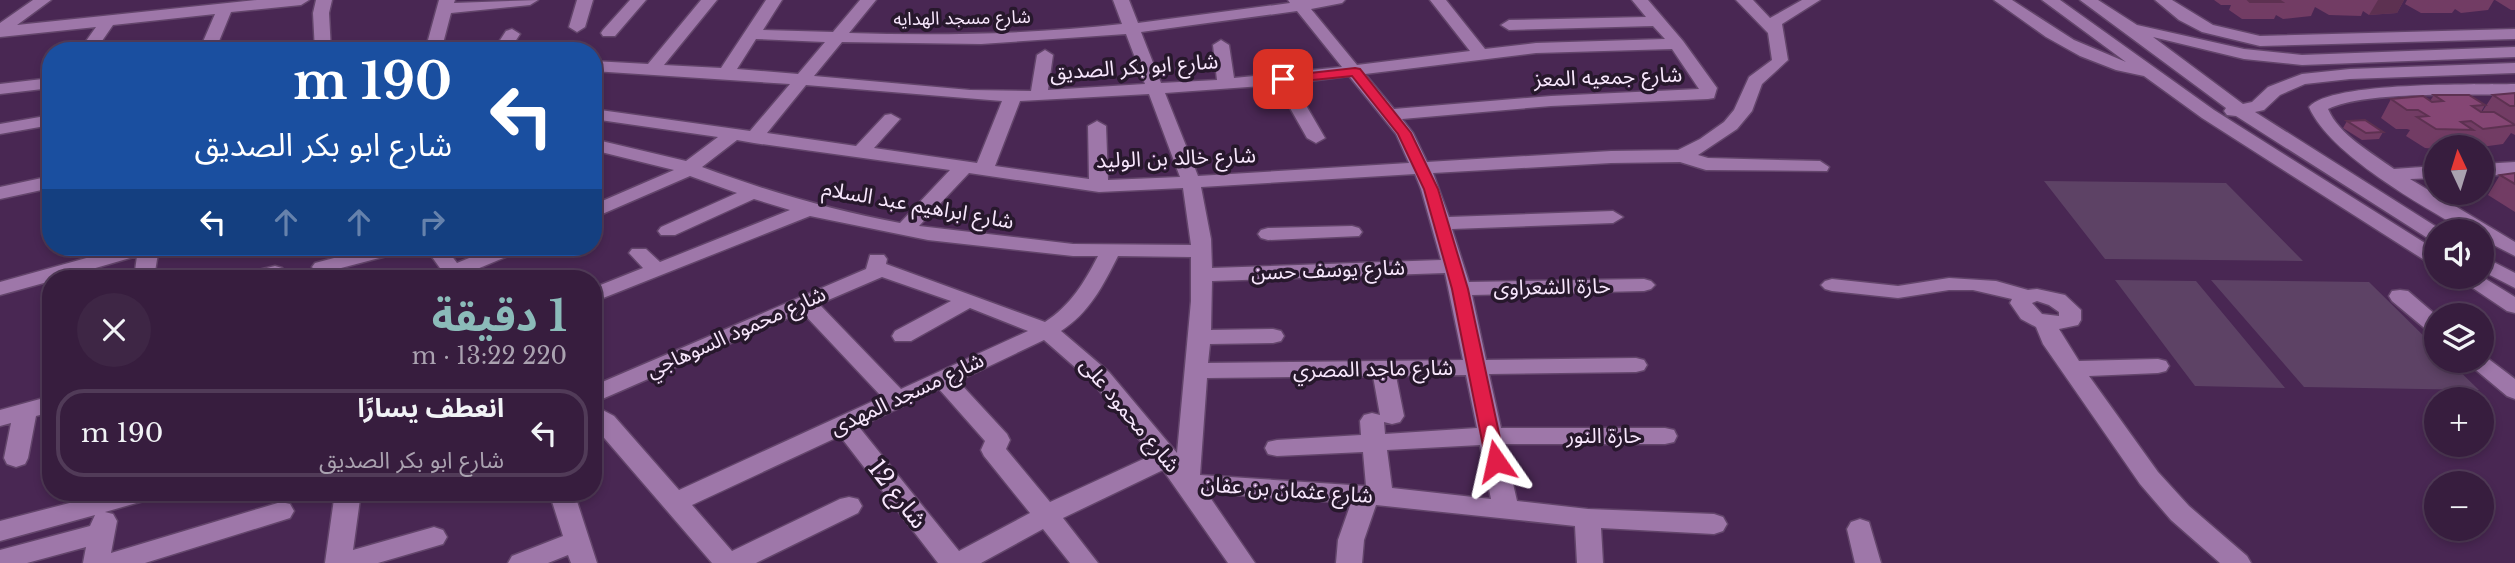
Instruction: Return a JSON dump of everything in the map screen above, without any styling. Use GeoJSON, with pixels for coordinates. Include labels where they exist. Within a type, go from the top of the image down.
{"type":"FeatureCollection","features":[{"type":"Feature","properties":{"kind":"street"},"geometry":{"type":"LineString","coordinates":[[0,31],[43,0]]}},
{"type":"Feature","properties":{"kind":"street"},"geometry":{"type":"LineString","coordinates":[[130,19],[143,0]]}},
{"type":"Feature","properties":{"kind":"street"},"geometry":{"type":"LineString","coordinates":[[0,31],[301,0]]}},
{"type":"Feature","properties":{"kind":"street"},"geometry":{"type":"LineString","coordinates":[[323,42],[321,13],[324,0]]}},
{"type":"Feature","properties":{"kind":"street"},"geometry":{"type":"LineString","coordinates":[[435,42],[445,5],[530,0]]}},
{"type":"Feature","properties":{"kind":"street"},"geometry":{"type":"LineString","coordinates":[[577,27],[585,0]]}},
{"type":"Feature","properties":{"kind":"street"},"geometry":{"type":"LineString","coordinates":[[608,33],[638,0]]}},
{"type":"Feature","properties":{"kind":"street"},"geometry":{"type":"LineString","coordinates":[[653,68],[709,0]]}},
{"type":"Feature","properties":{"kind":"street"},"geometry":{"type":"LineString","coordinates":[[726,73],[774,0]]}},
{"type":"Feature","properties":{"kind":"street"},"geometry":{"type":"LineString","coordinates":[[754,138],[868,0]]}},
{"type":"Feature","properties":{"kind":"street","name":"شارع عثمان بن عفان"},"geometry":{"type":"LineString","coordinates":[[1121,0],[1191,182],[1202,251],[1199,338],[1187,482],[1374,496],[1588,518],[1714,524]]}},
{"type":"Feature","properties":{"kind":"street","name":"شارع مسجد الهدايه"},"geometry":{"type":"LineString","coordinates":[[752,34],[981,39],[1132,28],[1298,3],[1337,0]]}},
{"type":"Feature","properties":{"kind":"street"},"geometry":{"type":"LineString","coordinates":[[1438,0],[1481,55]]}},
{"type":"Feature","properties":{"kind":"street","name":"شارع جمعيه المعز"},"geometry":{"type":"LineString","coordinates":[[1391,115],[1551,101],[1708,94],[1708,88],[1677,44],[1640,0]]}},
{"type":"Feature","properties":{"kind":"street"},"geometry":{"type":"LineString","coordinates":[[1744,0],[1775,31]]}},
{"type":"Feature","properties":{"kind":"street"},"geometry":{"type":"LineString","coordinates":[[1681,156],[1703,145],[1737,119],[1745,107],[1747,93],[1754,83],[1760,75],[1774,69],[1780,60],[1774,23],[1780,16],[1803,7],[1812,0]]}},
{"type":"Feature","properties":{"kind":"street"},"geometry":{"type":"LineString","coordinates":[[2002,0],[2082,53],[2114,65],[2149,72]]}},
{"type":"Feature","properties":{"kind":"street"},"geometry":{"type":"LineString","coordinates":[[2050,0],[2207,114],[2424,251]]}},
{"type":"Feature","properties":{"kind":"street"},"geometry":{"type":"LineString","coordinates":[[2088,0],[2115,14],[2214,48],[2283,58],[2515,52]]}},
{"type":"Feature","properties":{"kind":"street"},"geometry":{"type":"LineString","coordinates":[[2163,0],[2193,24],[2213,32],[2260,41],[2511,36]]}},
{"type":"Feature","properties":{"kind":"street"},"geometry":{"type":"LineString","coordinates":[[1298,3],[1404,133],[1431,189],[1460,289],[1506,510]]}},
{"type":"Feature","properties":{"kind":"street"},"geometry":{"type":"LineString","coordinates":[[211,42],[225,9]]}},
{"type":"Feature","properties":{"kind":"street"},"geometry":{"type":"LineString","coordinates":[[2115,14],[2241,111],[2424,227]]}},
{"type":"Feature","properties":{"kind":"street"},"geometry":{"type":"LineString","coordinates":[[1508,25],[1659,21]]}},
{"type":"Feature","properties":{"kind":"street"},"geometry":{"type":"LineString","coordinates":[[93,42],[107,22]]}},
{"type":"Feature","properties":{"kind":"street"},"geometry":{"type":"LineString","coordinates":[[507,42],[512,34]]}},
{"type":"Feature","properties":{"kind":"street","name":"شارع ابو بكر الصديق"},"geometry":{"type":"LineString","coordinates":[[602,66],[1039,96],[1226,85],[1355,72],[1536,48],[1677,44]]}},
{"type":"Feature","properties":{"kind":"street"},"geometry":{"type":"LineString","coordinates":[[1222,45],[1226,85]]}},
{"type":"Feature","properties":{"kind":"street"},"geometry":{"type":"LineString","coordinates":[[1039,96],[1045,55]]}},
{"type":"Feature","properties":{"kind":"street"},"geometry":{"type":"LineString","coordinates":[[2207,114],[2241,111],[2258,106],[2274,91],[2302,79],[2350,74],[2515,68]]}},
{"type":"Feature","properties":{"kind":"street"},"geometry":{"type":"LineString","coordinates":[[1283,79],[1316,138]]}},
{"type":"Feature","properties":{"kind":"street"},"geometry":{"type":"LineString","coordinates":[[0,89],[42,84]]}},
{"type":"Feature","properties":{"kind":"street"},"geometry":{"type":"LineString","coordinates":[[2462,219],[2392,174],[2324,124],[2318,114],[2318,107],[2324,101],[2352,96],[2515,89]]}},
{"type":"Feature","properties":{"kind":"street"},"geometry":{"type":"LineString","coordinates":[[984,169],[1013,96]]}},
{"type":"Feature","properties":{"kind":"street","name":"شارع خالد بن الوليد"},"geometry":{"type":"LineString","coordinates":[[602,115],[1099,186],[1598,157],[1681,156]]}},
{"type":"Feature","properties":{"kind":"street"},"geometry":{"type":"LineString","coordinates":[[861,152],[891,119]]}},
{"type":"Feature","properties":{"kind":"street"},"geometry":{"type":"LineString","coordinates":[[2,133],[42,122]]}},
{"type":"Feature","properties":{"kind":"street"},"geometry":{"type":"LineString","coordinates":[[1097,126],[1099,186]]}},
{"type":"Feature","properties":{"kind":"street"},"geometry":{"type":"LineString","coordinates":[[602,208],[690,169],[732,135]]}},
{"type":"Feature","properties":{"kind":"street","name":"شارع ابراهيم عبد السلام"},"geometry":{"type":"LineString","coordinates":[[602,149],[690,169],[840,218],[904,230],[1017,245],[1110,252],[1202,251]]}},
{"type":"Feature","properties":{"kind":"street"},"geometry":{"type":"LineString","coordinates":[[1681,156],[1706,164],[1819,167]]}},
{"type":"Feature","properties":{"kind":"street"},"geometry":{"type":"LineString","coordinates":[[904,230],[964,167]]}},
{"type":"Feature","properties":{"kind":"street"},"geometry":{"type":"LineString","coordinates":[[2494,169],[2515,168]]}},
{"type":"Feature","properties":{"kind":"street"},"geometry":{"type":"LineString","coordinates":[[2349,181],[2392,174],[2424,173]]}},
{"type":"Feature","properties":{"kind":"street"},"geometry":{"type":"LineString","coordinates":[[0,193],[42,185]]}},
{"type":"Feature","properties":{"kind":"street"},"geometry":{"type":"LineString","coordinates":[[668,231],[754,192]]}},
{"type":"Feature","properties":{"kind":"street"},"geometry":{"type":"LineString","coordinates":[[602,292],[809,209]]}},
{"type":"Feature","properties":{"kind":"street"},"geometry":{"type":"LineString","coordinates":[[1441,223],[1613,217]]}},
{"type":"Feature","properties":{"kind":"street"},"geometry":{"type":"LineString","coordinates":[[1268,234],[1352,227],[1358,269]]}},
{"type":"Feature","properties":{"kind":"street"},"geometry":{"type":"LineString","coordinates":[[2494,238],[2515,250]]}},
{"type":"Feature","properties":{"kind":"street","name":"شارع مسجد المهدى"},"geometry":{"type":"LineString","coordinates":[[674,503],[1046,331],[1070,317],[1085,300],[1110,252]]}},
{"type":"Feature","properties":{"kind":"street"},"geometry":{"type":"LineString","coordinates":[[639,253],[657,271]]}},
{"type":"Feature","properties":{"kind":"street"},"geometry":{"type":"LineString","coordinates":[[83,270],[123,256]]}},
{"type":"Feature","properties":{"kind":"street"},"geometry":{"type":"LineString","coordinates":[[322,267],[364,256]]}},
{"type":"Feature","properties":{"kind":"street"},"geometry":{"type":"LineString","coordinates":[[465,270],[494,256]]}},
{"type":"Feature","properties":{"kind":"street","name":"شارع محمود على"},"geometry":{"type":"LineString","coordinates":[[878,264],[1046,331],[1080,355],[1101,375],[1187,482],[1242,563]]}},
{"type":"Feature","properties":{"kind":"street","name":"شارع محمود السوهاجي"},"geometry":{"type":"LineString","coordinates":[[602,391],[805,302],[878,264]]}},
{"type":"Feature","properties":{"kind":"street","name":"شارع يوسف حسن"},"geometry":{"type":"LineString","coordinates":[[1203,275],[1453,266]]}},
{"type":"Feature","properties":{"kind":"street"},"geometry":{"type":"LineString","coordinates":[[2494,269],[2515,282]]}},
{"type":"Feature","properties":{"kind":"street"},"geometry":{"type":"LineString","coordinates":[[0,289],[42,280]]}},
{"type":"Feature","properties":{"kind":"street"},"geometry":{"type":"LineString","coordinates":[[1832,285],[1898,292],[1942,285],[1973,284],[1996,287],[2026,297],[2021,303],[2022,308],[2035,319],[2045,322],[2051,339],[2149,478],[2180,513],[2238,563]]}},
{"type":"Feature","properties":{"kind":"street","name":"حارة الشعراوى"},"geometry":{"type":"LineString","coordinates":[[1460,289],[1644,285]]}},
{"type":"Feature","properties":{"kind":"street"},"geometry":{"type":"LineString","coordinates":[[2487,289],[2515,306]]}},
{"type":"Feature","properties":{"kind":"street"},"geometry":{"type":"LineString","coordinates":[[2400,296],[2424,316]]}},
{"type":"Feature","properties":{"kind":"street"},"geometry":{"type":"LineString","coordinates":[[903,336],[968,301]]}},
{"type":"Feature","properties":{"kind":"street"},"geometry":{"type":"LineString","coordinates":[[805,302],[897,399]]}},
{"type":"Feature","properties":{"kind":"street"},"geometry":{"type":"LineString","coordinates":[[1199,338],[1273,336]]}},
{"type":"Feature","properties":{"kind":"street","name":"شارع ماجد المصري"},"geometry":{"type":"LineString","coordinates":[[1195,372],[1636,365]]}},
{"type":"Feature","properties":{"kind":"street"},"geometry":{"type":"LineString","coordinates":[[2073,369],[2158,366]]}},
{"type":"Feature","properties":{"kind":"street"},"geometry":{"type":"LineString","coordinates":[[1349,563],[1351,540],[1374,496],[1383,369]]}},
{"type":"Feature","properties":{"kind":"street"},"geometry":{"type":"LineString","coordinates":[[2494,373],[2515,391]]}},
{"type":"Feature","properties":{"kind":"street"},"geometry":{"type":"LineString","coordinates":[[942,378],[998,440],[993,450],[1085,563]]}},
{"type":"Feature","properties":{"kind":"street"},"geometry":{"type":"LineString","coordinates":[[0,418],[42,406]]}},
{"type":"Feature","properties":{"kind":"street"},"geometry":{"type":"LineString","coordinates":[[16,458],[25,411]]}},
{"type":"Feature","properties":{"kind":"street"},"geometry":{"type":"LineString","coordinates":[[602,419],[727,563]]}},
{"type":"Feature","properties":{"kind":"street","name":"شارع 12"},"geometry":{"type":"LineString","coordinates":[[843,424],[953,563]]}},
{"type":"Feature","properties":{"kind":"street","name":"حارة النور"},"geometry":{"type":"LineString","coordinates":[[1277,448],[1380,427],[1491,436],[1665,436]]}},
{"type":"Feature","properties":{"kind":"street"},"geometry":{"type":"LineString","coordinates":[[959,563],[1046,515],[1168,458]]}},
{"type":"Feature","properties":{"kind":"street"},"geometry":{"type":"LineString","coordinates":[[0,531],[98,501]]}},
{"type":"Feature","properties":{"kind":"street"},"geometry":{"type":"LineString","coordinates":[[96,563],[107,501]]}},
{"type":"Feature","properties":{"kind":"street"},"geometry":{"type":"LineString","coordinates":[[346,501],[335,561],[434,537]]}},
{"type":"Feature","properties":{"kind":"street"},"geometry":{"type":"LineString","coordinates":[[520,563],[581,552],[565,501]]}},
{"type":"Feature","properties":{"kind":"street"},"geometry":{"type":"LineString","coordinates":[[732,563],[849,506]]}},
{"type":"Feature","properties":{"kind":"street"},"geometry":{"type":"LineString","coordinates":[[113,563],[281,511]]}},
{"type":"Feature","properties":{"kind":"street"},"geometry":{"type":"LineString","coordinates":[[1588,518],[1590,563]]}},
{"type":"Feature","properties":{"kind":"street"},"geometry":{"type":"LineString","coordinates":[[1860,529],[1868,563]]}},
{"type":"Feature","properties":{"kind":"street"},"geometry":{"type":"LineString","coordinates":[[0,560],[102,533]]}},
{"type":"Feature","properties":{"kind":"shaded area"},"geometry":{"type":"Polygon","coordinates":[[[2044,181],[2226,183],[2303,261],[2105,259],[2044,181]]]}},
{"type":"Feature","properties":{"kind":"shaded area"},"geometry":{"type":"Polygon","coordinates":[[[2115,280],[2196,281],[2285,388],[2195,386],[2115,280]]]}},
{"type":"Feature","properties":{"kind":"shaded area"},"geometry":{"type":"Polygon","coordinates":[[[2211,280],[2369,282],[2424,336],[2424,373],[2461,373],[2476,387],[2424,389],[2304,387],[2211,280]]]}},
{"type":"Feature","properties":{"kind":"building"},"geometry":{"type":"Polygon","coordinates":[[[2248,0],[2279,0],[2282,2],[2250,2],[2248,0]]]}},
{"type":"Feature","properties":{"kind":"building"},"geometry":{"type":"Polygon","coordinates":[[[2515,93],[2515,106],[2510,106],[2493,95],[2515,93]]]}},
{"type":"Feature","properties":{"kind":"building"},"geometry":{"type":"Polygon","coordinates":[[[2434,95],[2469,95],[2485,105],[2472,106],[2481,112],[2494,112],[2515,125],[2483,129],[2471,121],[2461,122],[2473,130],[2436,129],[2417,117],[2428,116],[2418,110],[2407,110],[2391,99],[2423,96],[2432,102],[2443,101],[2434,95]]]}},
{"type":"Feature","properties":{"kind":"building"},"geometry":{"type":"Polygon","coordinates":[[[2365,120],[2383,132],[2366,133],[2347,121],[2365,120]]]}},
{"type":"Feature","properties":{"kind":"building"},"geometry":{"type":"Polygon","coordinates":[[[2515,173],[2515,184],[2500,175],[2515,173]]]}},
{"type":"Feature","properties":{"kind":"route"},"geometry":{"type":"LineString","coordinates":[[1283,79],[1355,72],[1404,133],[1431,189],[1460,289],[1496,461]]}}]}
